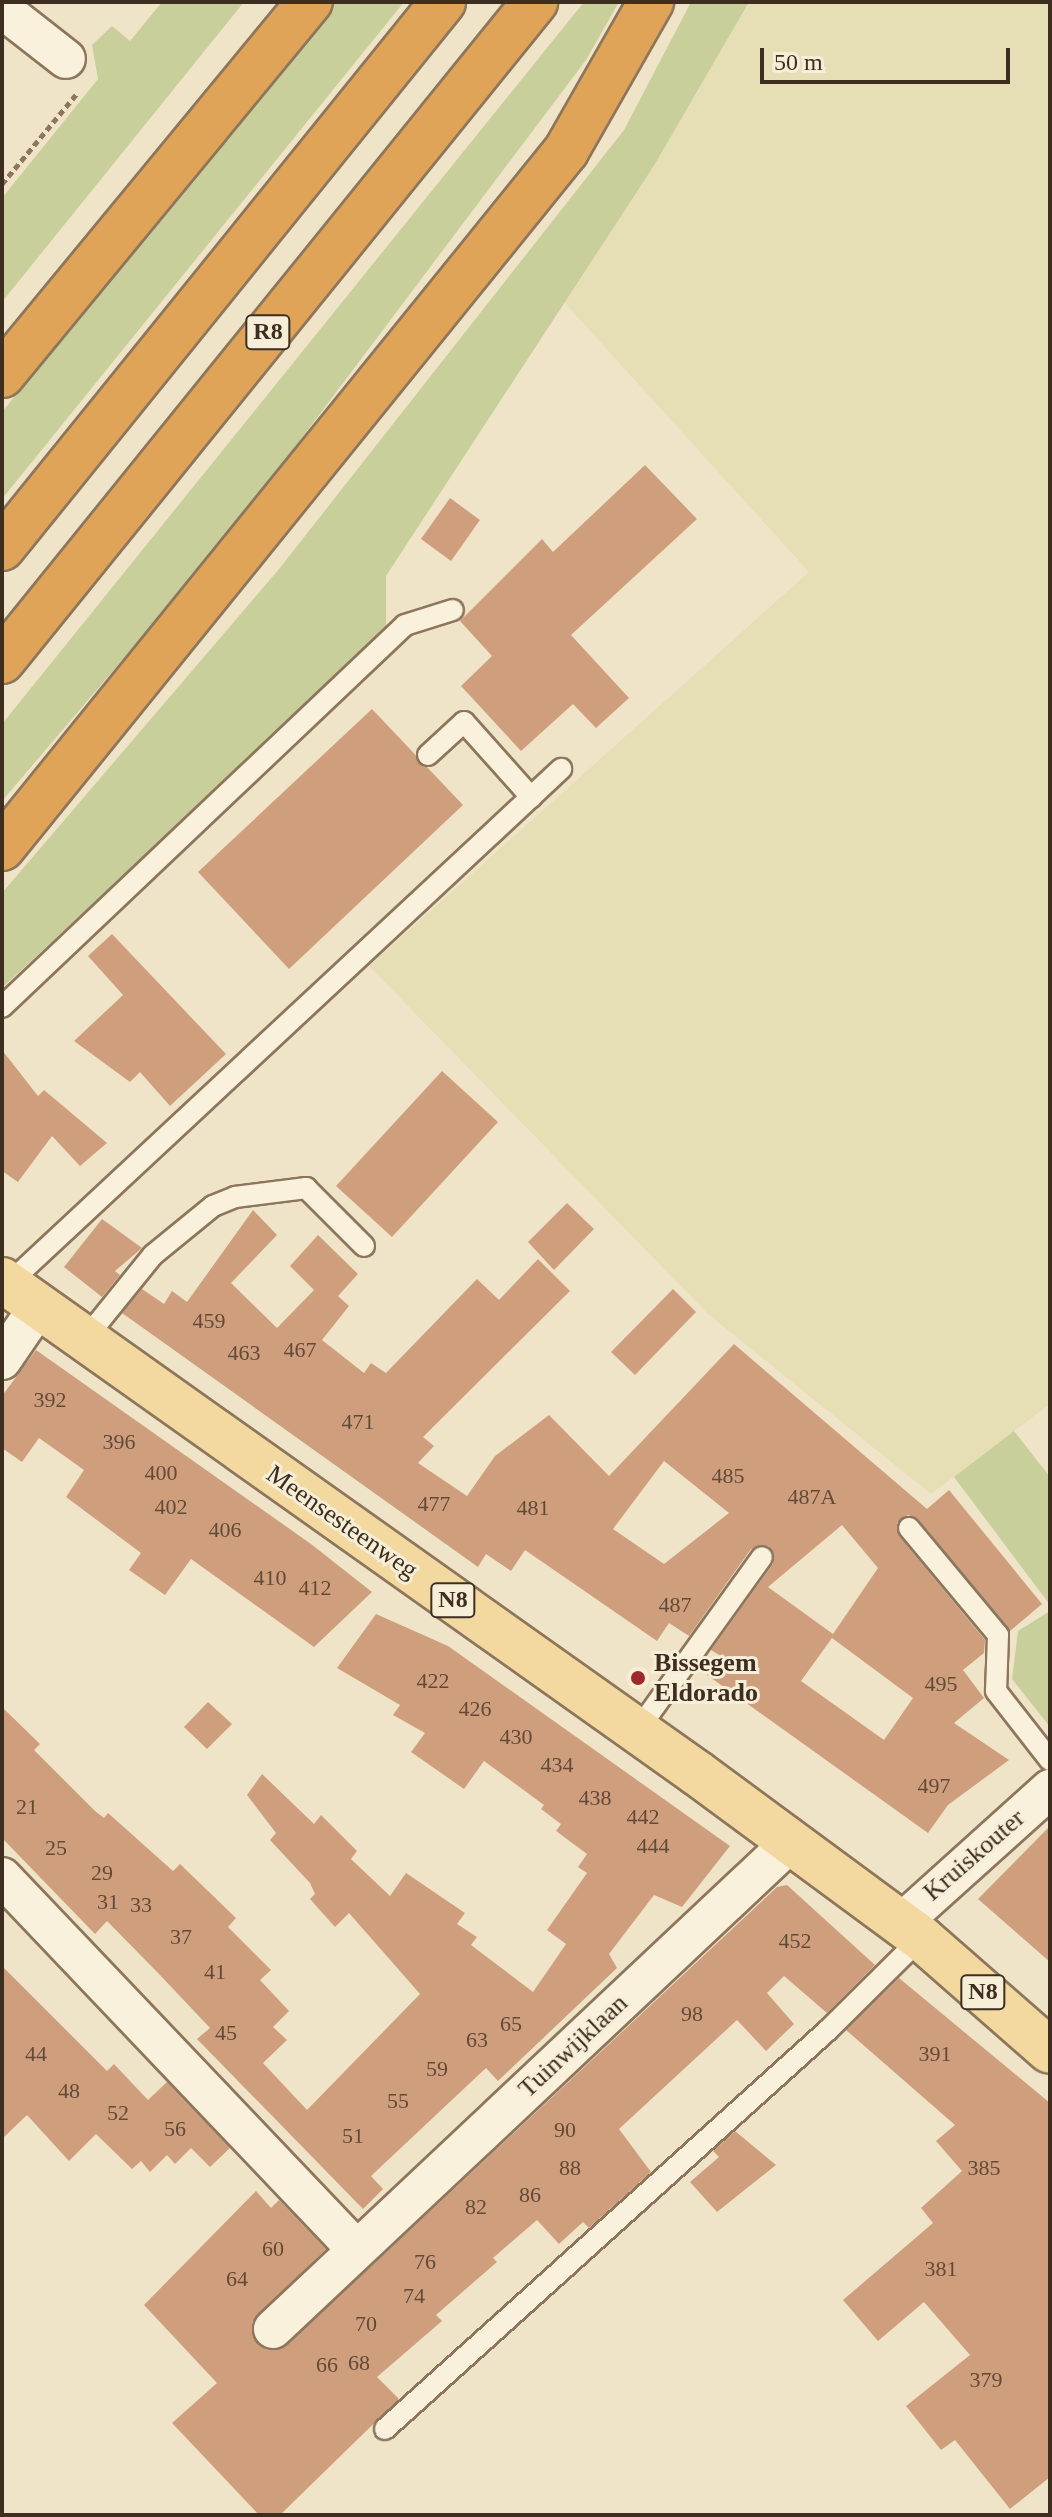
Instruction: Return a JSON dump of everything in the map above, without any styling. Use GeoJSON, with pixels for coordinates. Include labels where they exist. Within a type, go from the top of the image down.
{"type":"FeatureCollection","features":[{"type":"Feature","properties":{"kind":"highway"},"geometry":{"type":"LineString","coordinates":[[2,375],[310,2]]}},
{"type":"Feature","properties":{"kind":"highway"},"geometry":{"type":"LineString","coordinates":[[2,548],[443,2]]}},
{"type":"Feature","properties":{"kind":"highway","name":"R8"},"geometry":{"type":"LineString","coordinates":[[2,661],[535,2]]}},
{"type":"Feature","properties":{"kind":"highway"},"geometry":{"type":"LineString","coordinates":[[2,848],[566,151],[651,2]]}},
{"type":"Feature","properties":{"kind":"main road","name":"Meensesteenweg"},"geometry":{"type":"LineString","coordinates":[[16,1290],[637,1731],[912,1932]]}},
{"type":"Feature","properties":{"kind":"main road","name":"N8"},"geometry":{"type":"LineString","coordinates":[[912,1932],[1050,2051]]}},
{"type":"Feature","properties":{"kind":"street"},"geometry":{"type":"LineString","coordinates":[[2,9],[66,59]]}},
{"type":"Feature","properties":{"kind":"street"},"geometry":{"type":"LineString","coordinates":[[2,1360],[16,1290]]}},
{"type":"Feature","properties":{"kind":"street","name":"Kruiskouter"},"geometry":{"type":"LineString","coordinates":[[912,1932],[1050,1789]]}},
{"type":"Feature","properties":{"kind":"street","name":"Tuinwijklaan"},"geometry":{"type":"LineString","coordinates":[[273,2329],[790,1843]]}},
{"type":"Feature","properties":{"kind":"street"},"geometry":{"type":"LineString","coordinates":[[2,1877],[356,2249]]}},
{"type":"Feature","properties":{"kind":"lane"},"geometry":{"type":"LineString","coordinates":[[2,1007],[405,625],[453,610]]}},
{"type":"Feature","properties":{"kind":"lane"},"geometry":{"type":"LineString","coordinates":[[428,755],[464,722],[531,797]]}},
{"type":"Feature","properties":{"kind":"lane"},"geometry":{"type":"LineString","coordinates":[[16,1290],[561,769]]}},
{"type":"Feature","properties":{"kind":"lane"},"geometry":{"type":"LineString","coordinates":[[85,1339],[153,1255],[213,1206],[235,1197],[306,1188],[364,1246]]}},
{"type":"Feature","properties":{"kind":"lane"},"geometry":{"type":"LineString","coordinates":[[909,1528],[998,1635],[996,1691],[1050,1760]]}},
{"type":"Feature","properties":{"kind":"lane"},"geometry":{"type":"LineString","coordinates":[[637,1731],[762,1557]]}},
{"type":"Feature","properties":{"kind":"lane"},"geometry":{"type":"LineString","coordinates":[[385,2429],[827,2031],[912,1932]]}},
{"type":"Feature","properties":{"kind":"path"},"geometry":{"type":"LineString","coordinates":[[2,184],[79,91],[66,59]]}},
{"type":"Feature","properties":{"kind":"shaded area"},"geometry":{"type":"Polygon","coordinates":[[[749,2],[1050,2],[1050,1404],[931,1494],[709,1315],[369,966],[809,572],[563,301],[655,164],[749,2]]]}},
{"type":"Feature","properties":{"kind":"green space"},"geometry":{"type":"Polygon","coordinates":[[[162,2],[244,2],[2,302],[2,198],[98,79],[92,45],[112,26],[130,41],[162,2]]]}},
{"type":"Feature","properties":{"kind":"green space"},"geometry":{"type":"Polygon","coordinates":[[[331,2],[404,2],[2,499],[2,412],[331,2]]]}},
{"type":"Feature","properties":{"kind":"green space"},"geometry":{"type":"Polygon","coordinates":[[[584,2],[619,2],[586,60],[228,536],[2,801],[2,724],[584,2]]]}},
{"type":"Feature","properties":{"kind":"green space"},"geometry":{"type":"Polygon","coordinates":[[[691,2],[749,2],[655,164],[386,576],[386,632],[2,988],[2,893],[279,569],[624,130],[691,2]]]}},
{"type":"Feature","properties":{"kind":"green space"},"geometry":{"type":"Polygon","coordinates":[[[1014,1431],[1050,1477],[1050,1605],[954,1477],[1014,1431]]]}},
{"type":"Feature","properties":{"kind":"green space"},"geometry":{"type":"Polygon","coordinates":[[[1050,1611],[1050,1727],[1012,1679],[1018,1631],[1050,1611]]]}},
{"type":"Feature","properties":{"kind":"building"},"geometry":{"type":"Polygon","coordinates":[[[645,465],[697,519],[571,635],[629,698],[596,728],[573,704],[521,751],[461,686],[492,656],[460,621],[542,539],[553,552],[645,465]]]}},
{"type":"Feature","properties":{"kind":"building"},"geometry":{"type":"Polygon","coordinates":[[[450,498],[480,520],[451,561],[421,539],[450,498]]]}},
{"type":"Feature","properties":{"kind":"building"},"geometry":{"type":"Polygon","coordinates":[[[372,709],[463,805],[289,969],[198,872],[372,709]]]}},
{"type":"Feature","properties":{"kind":"building"},"geometry":{"type":"Polygon","coordinates":[[[112,934],[226,1054],[170,1106],[140,1072],[130,1082],[74,1041],[123,995],[88,956],[112,934]]]}},
{"type":"Feature","properties":{"kind":"building"},"geometry":{"type":"Polygon","coordinates":[[[2,1050],[38,1096],[44,1090],[107,1143],[80,1166],[52,1136],[18,1182],[2,1171],[2,1050]]]}},
{"type":"Feature","properties":{"kind":"building"},"geometry":{"type":"Polygon","coordinates":[[[442,1071],[498,1122],[392,1237],[336,1186],[442,1071]]]}},
{"type":"Feature","properties":{"kind":"building"},"geometry":{"type":"Polygon","coordinates":[[[567,1203],[594,1229],[554,1270],[528,1242],[567,1203]]]}},
{"type":"Feature","properties":{"kind":"building"},"geometry":{"type":"Polygon","coordinates":[[[253,1210],[277,1235],[231,1283],[277,1328],[314,1290],[290,1266],[318,1235],[358,1274],[338,1296],[349,1306],[322,1340],[364,1373],[371,1363],[386,1373],[477,1279],[499,1300],[538,1259],[570,1291],[423,1437],[434,1446],[418,1463],[467,1496],[495,1456],[549,1415],[609,1476],[734,1344],[927,1509],[949,1490],[1042,1604],[1010,1631],[919,1520],[908,1515],[897,1523],[899,1536],[985,1640],[984,1653],[963,1670],[984,1698],[954,1723],[1009,1760],[948,1805],[928,1833],[707,1675],[721,1656],[711,1650],[773,1564],[769,1546],[751,1549],[689,1636],[669,1623],[657,1641],[525,1550],[511,1571],[486,1554],[478,1567],[122,1313],[142,1289],[164,1304],[172,1291],[187,1302],[253,1210]],[[664,1461],[613,1529],[664,1564],[729,1513],[664,1461]],[[842,1525],[768,1587],[833,1634],[878,1568],[842,1525]],[[832,1638],[801,1681],[884,1740],[913,1698],[832,1638]]]}},
{"type":"Feature","properties":{"kind":"building"},"geometry":{"type":"Polygon","coordinates":[[[102,1219],[142,1248],[115,1271],[120,1275],[102,1297],[64,1267],[102,1219]]]}},
{"type":"Feature","properties":{"kind":"building"},"geometry":{"type":"Polygon","coordinates":[[[673,1289],[696,1312],[635,1375],[611,1352],[673,1289]]]}},
{"type":"Feature","properties":{"kind":"building"},"geometry":{"type":"Polygon","coordinates":[[[36,1350],[311,1544],[372,1592],[314,1647],[191,1559],[165,1595],[129,1570],[141,1553],[66,1497],[84,1470],[39,1438],[22,1462],[2,1448],[2,1396],[36,1350]]]}},
{"type":"Feature","properties":{"kind":"building"},"geometry":{"type":"Polygon","coordinates":[[[376,1614],[448,1646],[730,1846],[682,1907],[654,1895],[609,1954],[617,1968],[498,2081],[486,2068],[371,2176],[383,2189],[363,2209],[197,2039],[210,2028],[159,1974],[107,1921],[95,1934],[2,1838],[2,1707],[40,1744],[34,1750],[95,1811],[104,1818],[108,1813],[173,1871],[180,1864],[236,1918],[228,1927],[271,1970],[260,1980],[289,2011],[273,2027],[287,2040],[263,2063],[307,2110],[420,1994],[349,1913],[335,1927],[310,1899],[315,1894],[310,1883],[270,1840],[276,1833],[247,1795],[262,1774],[314,1824],[321,1815],[357,1851],[351,1859],[390,1896],[406,1873],[465,1913],[457,1924],[477,1937],[471,1945],[533,1992],[566,1944],[547,1930],[587,1873],[578,1867],[587,1854],[556,1831],[561,1824],[541,1809],[544,1805],[484,1761],[464,1789],[411,1752],[425,1733],[393,1715],[400,1705],[337,1668],[376,1614]]]}},
{"type":"Feature","properties":{"kind":"building"},"geometry":{"type":"Polygon","coordinates":[[[208,1702],[232,1724],[207,1749],[184,1727],[208,1702]]]}},
{"type":"Feature","properties":{"kind":"building"},"geometry":{"type":"Polygon","coordinates":[[[1050,1826],[1050,1962],[978,1899],[1050,1826]]]}},
{"type":"Feature","properties":{"kind":"building"},"geometry":{"type":"Polygon","coordinates":[[[787,1885],[875,1965],[827,2013],[784,1976],[767,1993],[794,2024],[766,2051],[737,2020],[619,2129],[651,2172],[589,2228],[583,2222],[559,2244],[537,2220],[493,2258],[497,2262],[436,2315],[442,2321],[377,2377],[399,2399],[280,2515],[259,2515],[172,2423],[217,2383],[144,2305],[256,2191],[271,2208],[279,2200],[326,2249],[252,2322],[258,2345],[267,2350],[287,2345],[777,1887],[787,1885]]]}},
{"type":"Feature","properties":{"kind":"building"},"geometry":{"type":"Polygon","coordinates":[[[2,1966],[107,2071],[114,2064],[148,2100],[167,2082],[230,2148],[210,2167],[191,2148],[175,2164],[167,2155],[150,2172],[141,2161],[132,2169],[96,2134],[69,2161],[27,2115],[2,2139],[2,1966]]]}},
{"type":"Feature","properties":{"kind":"building"},"geometry":{"type":"Polygon","coordinates":[[[899,1978],[1050,2103],[1050,2477],[1010,2509],[955,2440],[941,2450],[906,2406],[970,2355],[924,2302],[878,2341],[843,2300],[933,2223],[921,2208],[962,2171],[936,2141],[955,2125],[846,2030],[899,1978]]]}},
{"type":"Feature","properties":{"kind":"building"},"geometry":{"type":"Polygon","coordinates":[[[735,2131],[776,2165],[717,2212],[690,2182],[719,2157],[713,2151],[735,2131]]]}},
{"type":"Feature","properties":{"kind":"place","name":"Bissegem Eldorado"},"geometry":{"type":"Point","coordinates":[638,1678]}}]}
